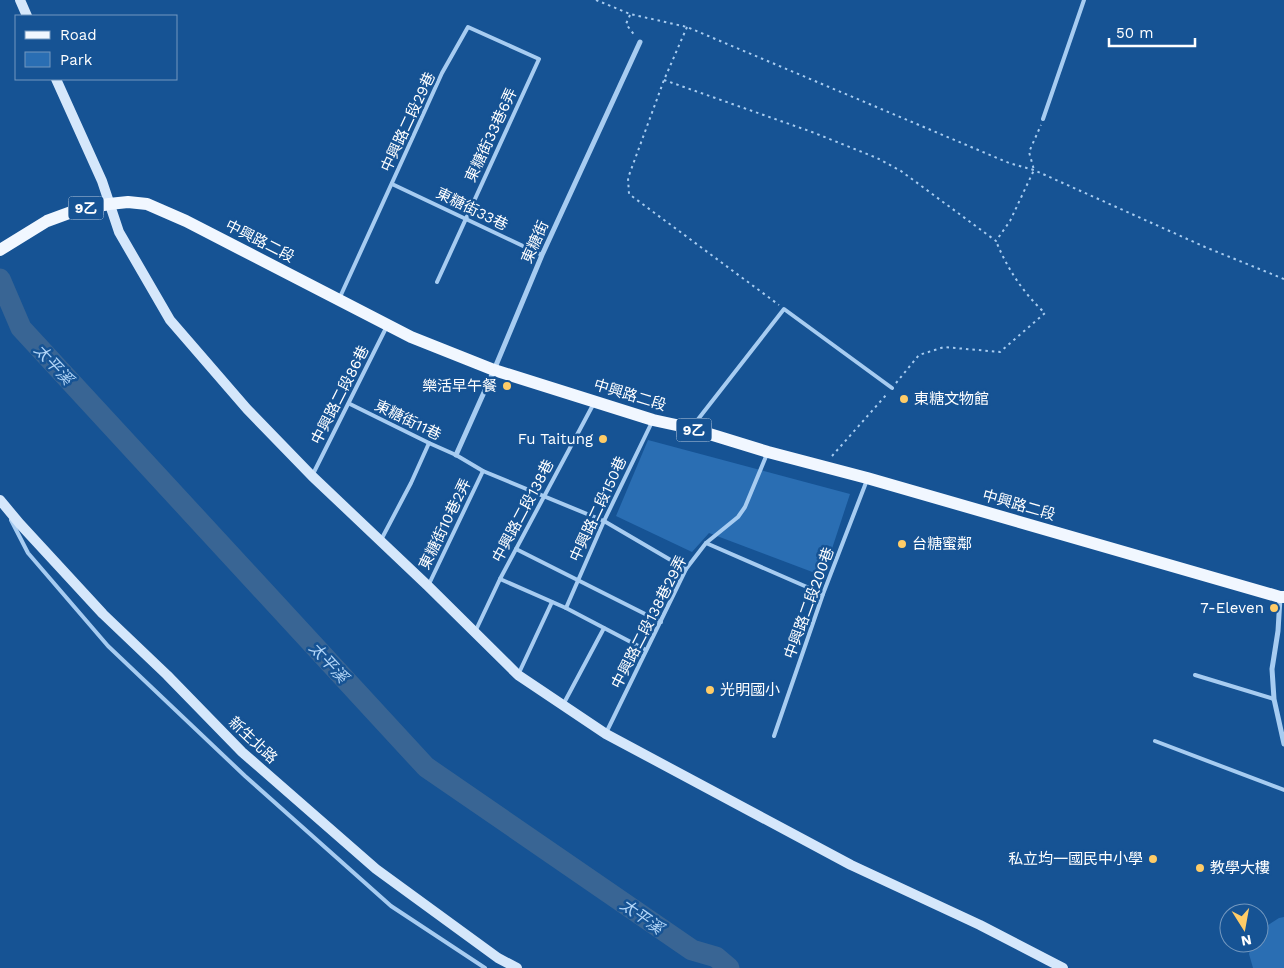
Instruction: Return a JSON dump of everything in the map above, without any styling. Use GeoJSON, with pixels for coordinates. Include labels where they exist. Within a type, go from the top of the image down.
{"type":"FeatureCollection","features":[{"type":"Feature","properties":{"kind":"main road","name":"中興路二段"},"geometry":{"type":"LineString","coordinates":[[0,250],[47,221],[77,210],[128,202],[147,204],[186,221],[411,337],[494,370],[653,420],[690,428],[768,452],[867,478],[1282,597]]}},
{"type":"Feature","properties":{"kind":"street"},"geometry":{"type":"LineString","coordinates":[[20,0],[27,15]]}},
{"type":"Feature","properties":{"kind":"street","name":"東糖街"},"geometry":{"type":"LineString","coordinates":[[456,455],[542,255],[640,42]]}},
{"type":"Feature","properties":{"kind":"street"},"geometry":{"type":"LineString","coordinates":[[56,80],[102,181],[119,232],[170,320],[247,409],[312,476],[518,674],[606,734],[851,865],[980,924],[1063,968]]}},
{"type":"Feature","properties":{"kind":"street","name":"新生北路"},"geometry":{"type":"LineString","coordinates":[[1,501],[103,614],[167,675],[242,752],[376,869],[498,958],[517,968]]}},
{"type":"Feature","properties":{"kind":"street"},"geometry":{"type":"LineString","coordinates":[[1282,597],[1272,669],[1274,699],[1284,744]]}},
{"type":"Feature","properties":{"kind":"lane"},"geometry":{"type":"LineString","coordinates":[[1043,120],[1084,0]]}},
{"type":"Feature","properties":{"kind":"lane","name":"中興路二段29巷"},"geometry":{"type":"LineString","coordinates":[[339,299],[442,73],[468,26],[538,59]]}},
{"type":"Feature","properties":{"kind":"lane","name":"東糖街33巷6弄"},"geometry":{"type":"LineString","coordinates":[[437,282],[538,59]]}},
{"type":"Feature","properties":{"kind":"lane","name":"東糖街33巷"},"geometry":{"type":"LineString","coordinates":[[392,184],[542,255]]}},
{"type":"Feature","properties":{"kind":"lane"},"geometry":{"type":"LineString","coordinates":[[690,428],[784,309],[892,388]]}},
{"type":"Feature","properties":{"kind":"lane","name":"中興路二段86巷"},"geometry":{"type":"LineString","coordinates":[[312,476],[350,404],[388,324]]}},
{"type":"Feature","properties":{"kind":"lane","name":"中興路二段138巷"},"geometry":{"type":"LineString","coordinates":[[474,633],[500,578],[595,401]]}},
{"type":"Feature","properties":{"kind":"lane","name":"東糖街11巷"},"geometry":{"type":"LineString","coordinates":[[350,404],[456,455],[483,471],[604,521],[686,569]]}},
{"type":"Feature","properties":{"kind":"lane","name":"中興路二段150巷"},"geometry":{"type":"LineString","coordinates":[[566,608],[604,521],[653,420]]}},
{"type":"Feature","properties":{"kind":"lane"},"geometry":{"type":"LineString","coordinates":[[380,541],[411,483],[429,443]]}},
{"type":"Feature","properties":{"kind":"lane","name":"中興路二段138巷29弄"},"geometry":{"type":"LineString","coordinates":[[606,734],[686,569],[706,543],[738,517],[754,488],[768,452]]}},
{"type":"Feature","properties":{"kind":"lane","name":"東糖街10巷2弄"},"geometry":{"type":"LineString","coordinates":[[428,586],[483,471]]}},
{"type":"Feature","properties":{"kind":"lane","name":"中興路二段200巷"},"geometry":{"type":"LineString","coordinates":[[774,736],[823,594],[867,478]]}},
{"type":"Feature","properties":{"kind":"lane"},"geometry":{"type":"LineString","coordinates":[[1,501],[28,553],[108,646],[245,776],[391,906],[485,968]]}},
{"type":"Feature","properties":{"kind":"lane"},"geometry":{"type":"LineString","coordinates":[[706,543],[823,594]]}},
{"type":"Feature","properties":{"kind":"lane"},"geometry":{"type":"LineString","coordinates":[[516,549],[661,622]]}},
{"type":"Feature","properties":{"kind":"lane"},"geometry":{"type":"LineString","coordinates":[[500,578],[566,608],[646,650]]}},
{"type":"Feature","properties":{"kind":"lane"},"geometry":{"type":"LineString","coordinates":[[518,674],[552,602]]}},
{"type":"Feature","properties":{"kind":"lane"},"geometry":{"type":"LineString","coordinates":[[563,706],[604,628]]}},
{"type":"Feature","properties":{"kind":"lane"},"geometry":{"type":"LineString","coordinates":[[1195,675],[1274,699]]}},
{"type":"Feature","properties":{"kind":"lane"},"geometry":{"type":"LineString","coordinates":[[1155,741],[1284,790]]}},
{"type":"Feature","properties":{"kind":"path"},"geometry":{"type":"LineString","coordinates":[[596,0],[630,14],[687,27],[1009,163],[1034,170],[1284,279]]}},
{"type":"Feature","properties":{"kind":"path"},"geometry":{"type":"LineString","coordinates":[[630,14],[626,24],[640,42]]}},
{"type":"Feature","properties":{"kind":"path"},"geometry":{"type":"LineString","coordinates":[[687,27],[664,80],[628,178],[629,194],[784,309]]}},
{"type":"Feature","properties":{"kind":"path"},"geometry":{"type":"LineString","coordinates":[[664,80],[812,132],[877,158],[901,171],[996,240],[1005,262],[1032,301],[1044,313],[1000,352],[944,348],[919,355],[823,466]]}},
{"type":"Feature","properties":{"kind":"path"},"geometry":{"type":"LineString","coordinates":[[996,240],[1010,221],[1034,170],[1029,152],[1043,120]]}},
{"type":"Feature","properties":{"kind":"green space"},"geometry":{"type":"Polygon","coordinates":[[[648,440],[850,494],[823,576],[709,533],[692,552],[616,516],[648,440]]]}},
{"type":"Feature","properties":{"kind":"green space"},"geometry":{"type":"Polygon","coordinates":[[[1284,917],[1284,968],[1253,968],[1249,953],[1269,953],[1269,924],[1284,917]]]}},
{"type":"Feature","properties":{"kind":"waterway","name":"太平溪"},"geometry":{"type":"LineString","coordinates":[[0,279],[21,328],[426,767],[692,950],[716,957],[729,968]]}},
{"type":"Feature","properties":{"kind":"place","name":"樂活早午餐"},"geometry":{"type":"Point","coordinates":[507,386]}},
{"type":"Feature","properties":{"kind":"place","name":"東糖文物館"},"geometry":{"type":"Point","coordinates":[904,399]}},
{"type":"Feature","properties":{"kind":"place","name":"Fu Taitung"},"geometry":{"type":"Point","coordinates":[603,439]}},
{"type":"Feature","properties":{"kind":"place","name":"台糖蜜鄰"},"geometry":{"type":"Point","coordinates":[902,544]}},
{"type":"Feature","properties":{"kind":"place","name":"7-Eleven"},"geometry":{"type":"Point","coordinates":[1274,608]}},
{"type":"Feature","properties":{"kind":"place","name":"光明國小"},"geometry":{"type":"Point","coordinates":[710,690]}},
{"type":"Feature","properties":{"kind":"place","name":"私立均一國民中小學"},"geometry":{"type":"Point","coordinates":[1153,859]}},
{"type":"Feature","properties":{"kind":"place","name":"教學大樓"},"geometry":{"type":"Point","coordinates":[1200,868]}}]}
